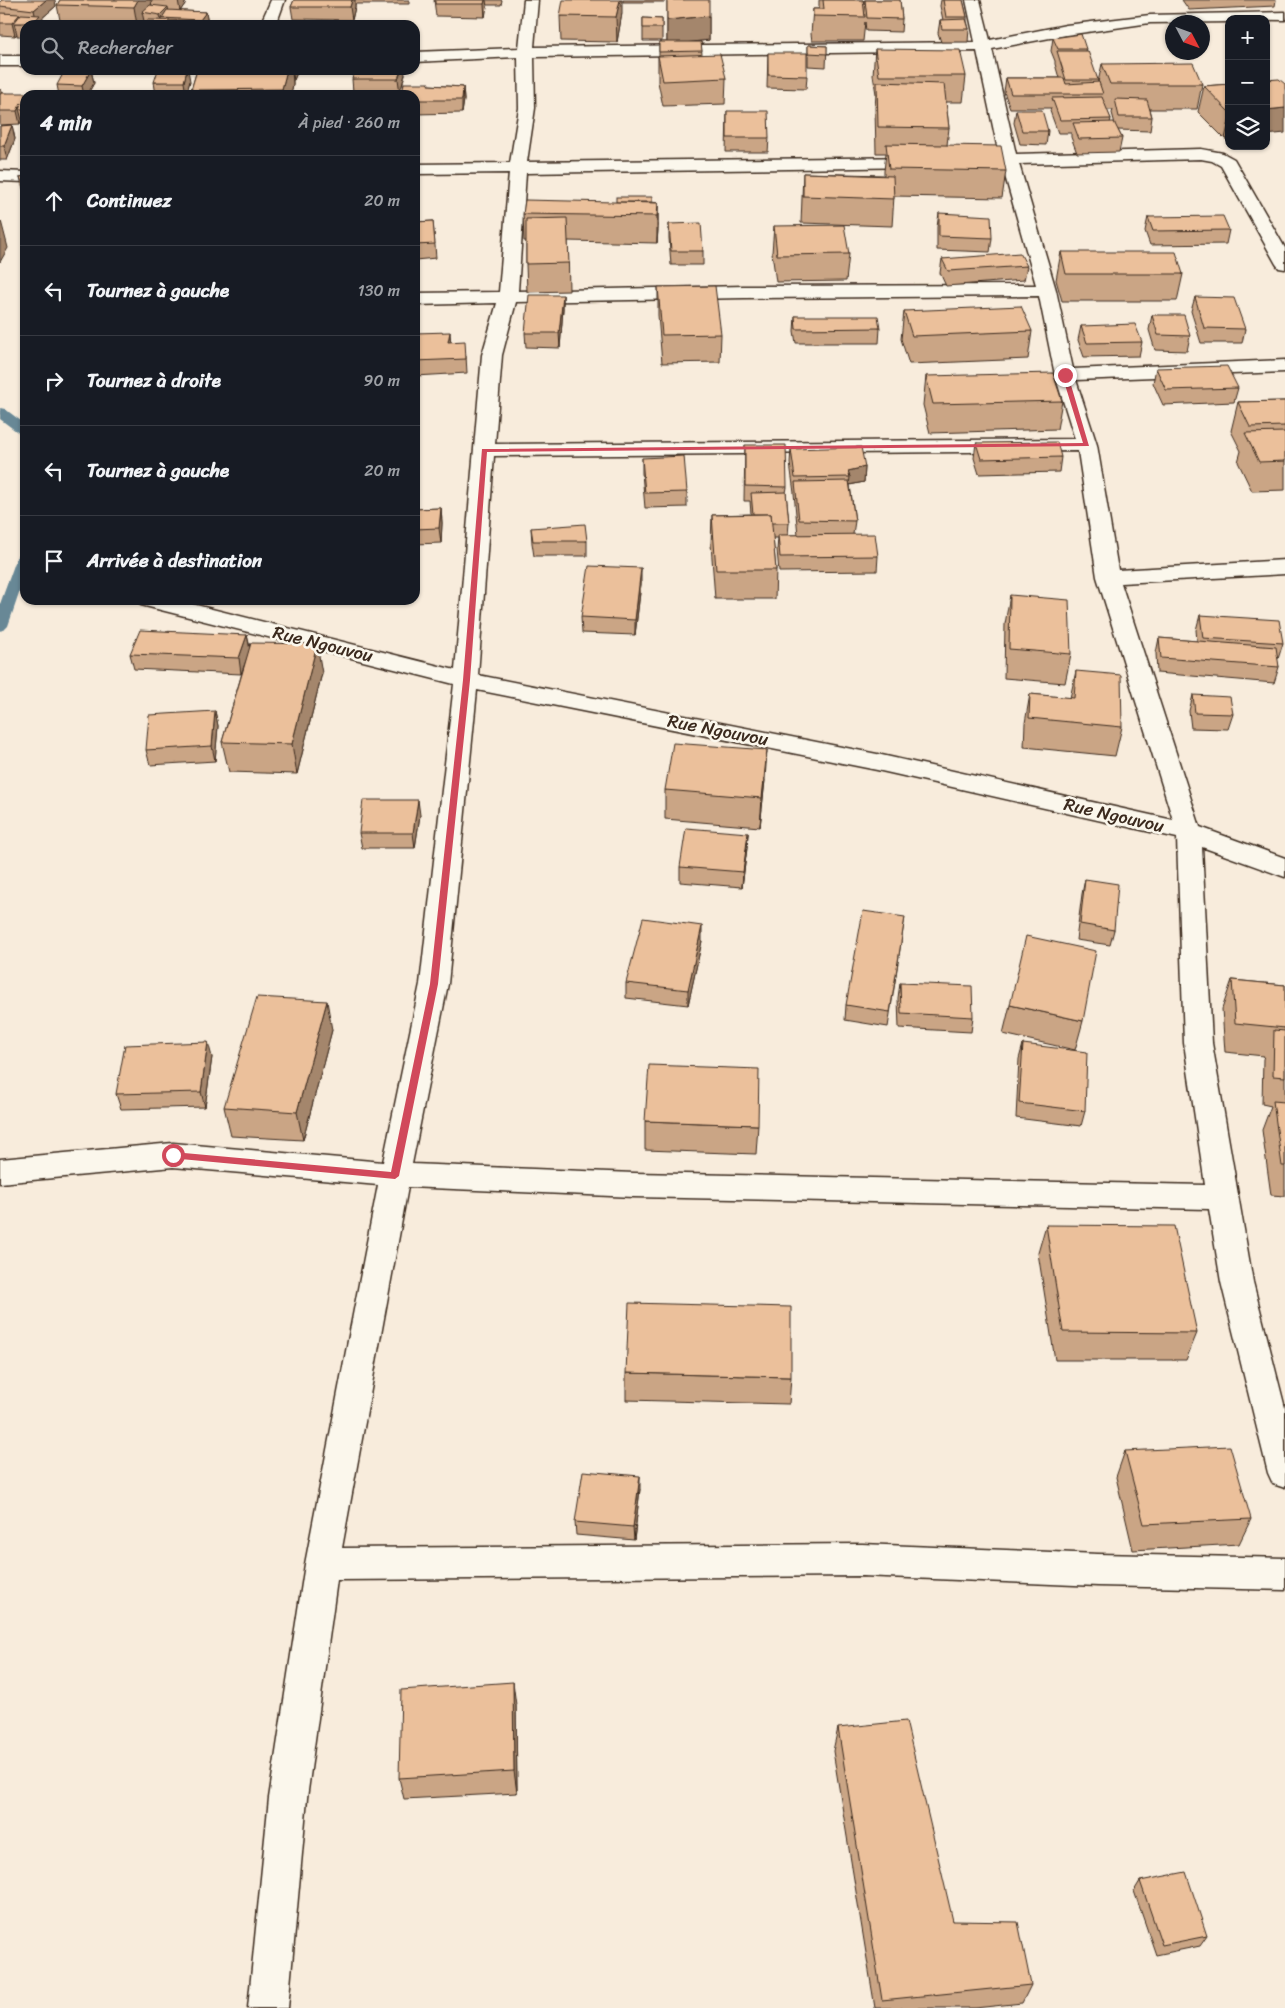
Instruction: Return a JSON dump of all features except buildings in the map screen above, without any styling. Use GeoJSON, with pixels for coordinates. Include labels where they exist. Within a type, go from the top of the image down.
{"type":"FeatureCollection","features":[{"type":"Feature","properties":{"kind":"street"},"geometry":{"type":"LineString","coordinates":[[270,20],[278,0]]}},
{"type":"Feature","properties":{"kind":"street"},"geometry":{"type":"LineString","coordinates":[[268,2008],[288,1798],[322,1564],[395,1176],[434,984],[466,680],[492,355],[508,298],[518,167],[527,108],[526,52],[531,0]]}},
{"type":"Feature","properties":{"kind":"street"},"geometry":{"type":"LineString","coordinates":[[973,0],[1009,160],[1047,290],[1065,375],[1086,445],[1108,577],[1189,832],[1198,1043],[1237,1282],[1285,1473]]}},
{"type":"Feature","properties":{"kind":"street"},"geometry":{"type":"LineString","coordinates":[[420,57],[526,52],[984,46],[1066,30],[1150,19],[1285,16]]}},
{"type":"Feature","properties":{"kind":"street"},"geometry":{"type":"LineString","coordinates":[[0,61],[20,61]]}},
{"type":"Feature","properties":{"kind":"street"},"geometry":{"type":"LineString","coordinates":[[970,161],[1200,154],[1217,157],[1228,163],[1285,264]]}},
{"type":"Feature","properties":{"kind":"street"},"geometry":{"type":"LineString","coordinates":[[420,169],[941,161]]}},
{"type":"Feature","properties":{"kind":"street"},"geometry":{"type":"LineString","coordinates":[[0,176],[20,177]]}},
{"type":"Feature","properties":{"kind":"street"},"geometry":{"type":"LineString","coordinates":[[420,299],[744,292],[1047,290]]}},
{"type":"Feature","properties":{"kind":"street"},"geometry":{"type":"LineString","coordinates":[[1065,375],[1285,366]]}},
{"type":"Feature","properties":{"kind":"street"},"geometry":{"type":"LineString","coordinates":[[484,450],[1086,445]]}},
{"type":"Feature","properties":{"kind":"street"},"geometry":{"type":"LineString","coordinates":[[1108,577],[1285,567]]}},
{"type":"Feature","properties":{"kind":"street","name":"Rue Ngouvou"},"geometry":{"type":"LineString","coordinates":[[169,605],[466,680],[877,762],[1189,832],[1285,868]]}},
{"type":"Feature","properties":{"kind":"street"},"geometry":{"type":"LineString","coordinates":[[0,1171],[173,1155],[395,1176],[634,1185],[1222,1198]]}},
{"type":"Feature","properties":{"kind":"street"},"geometry":{"type":"LineString","coordinates":[[322,1564],[862,1560],[1098,1570],[1285,1574]]}},
{"type":"Feature","properties":{"kind":"waterway"},"geometry":{"type":"LineString","coordinates":[[0,412],[20,427]]}},
{"type":"Feature","properties":{"kind":"waterway"},"geometry":{"type":"LineString","coordinates":[[0,626],[20,568]]}},
{"type":"Feature","properties":{"kind":"route"},"geometry":{"type":"LineString","coordinates":[[173,1155],[395,1176],[434,984],[466,680],[484,450],[1086,445],[1065,375]]}}]}
